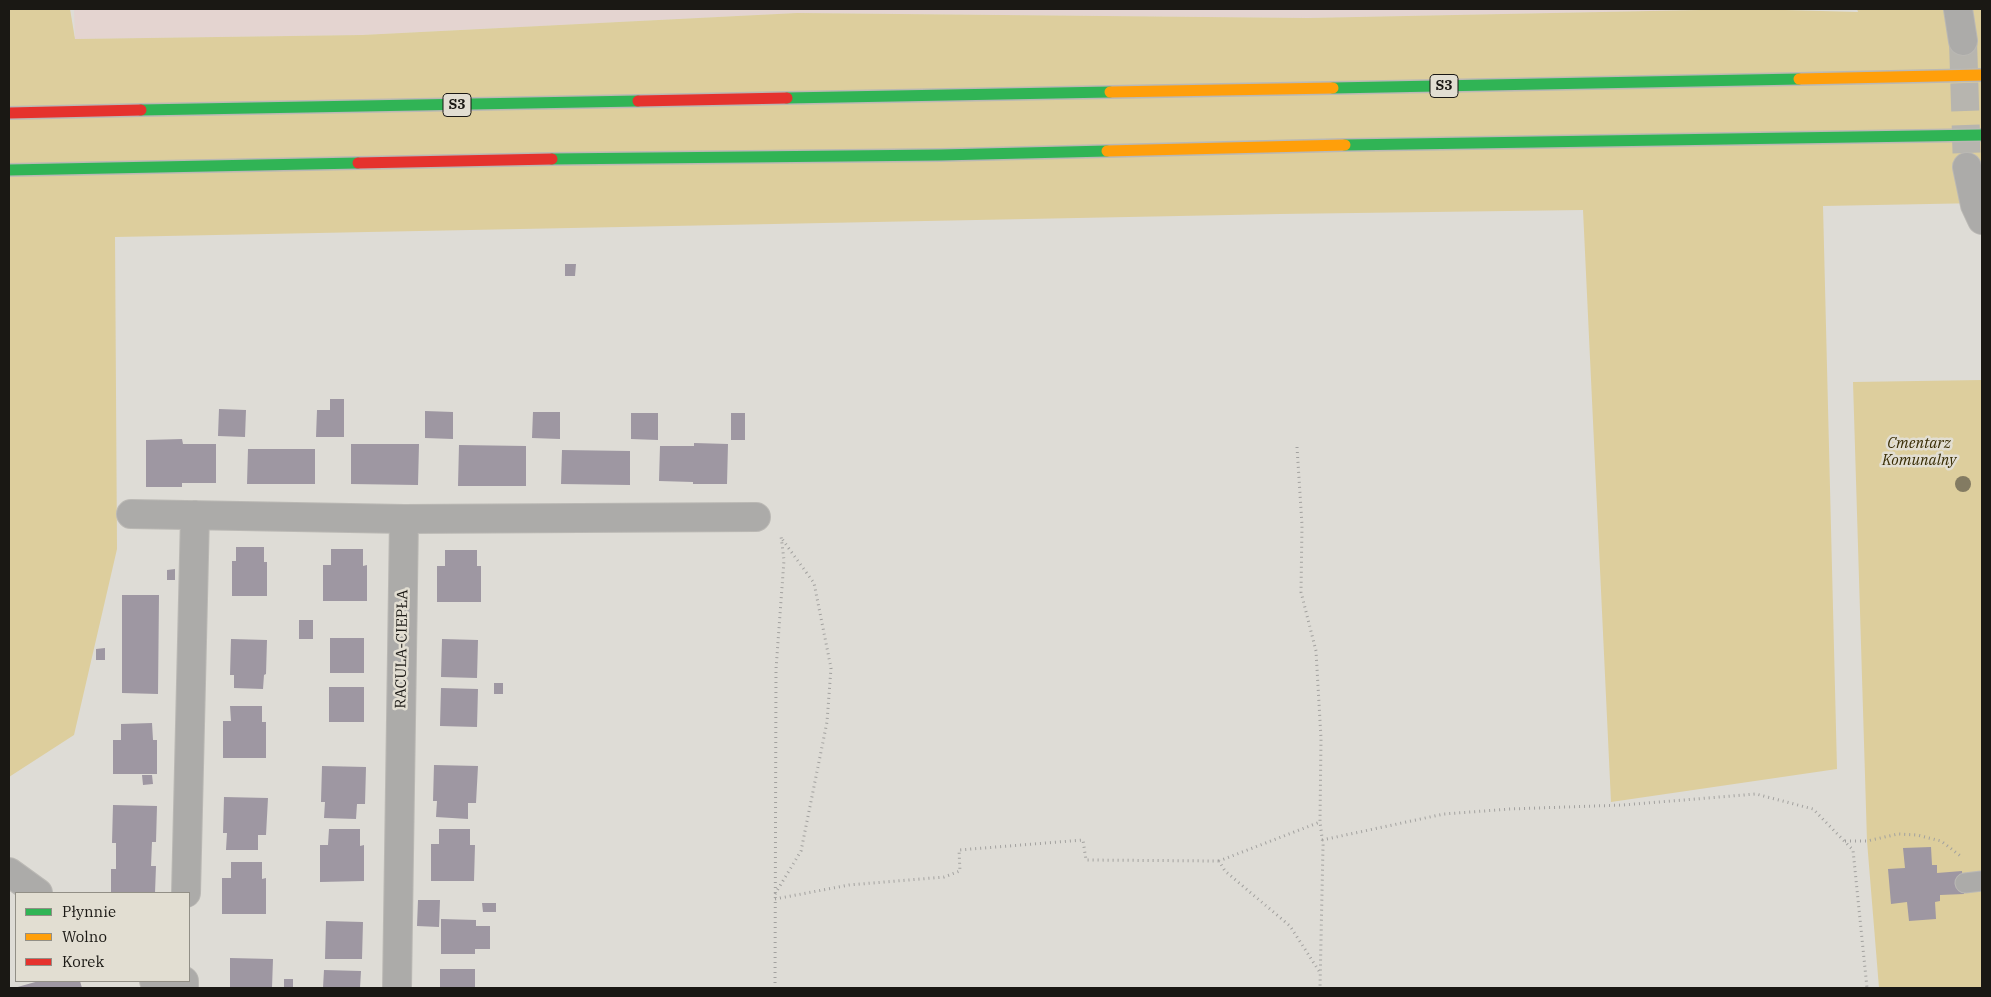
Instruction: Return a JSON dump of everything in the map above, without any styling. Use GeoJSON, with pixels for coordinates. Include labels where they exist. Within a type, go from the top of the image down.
{"type":"FeatureCollection","features":[{"type":"Feature","properties":{"kind":"highway","name":"S3"},"geometry":{"type":"LineString","coordinates":[[9,113],[1982,75]]}},
{"type":"Feature","properties":{"kind":"highway"},"geometry":{"type":"LineString","coordinates":[[9,170],[640,157],[941,155],[1401,144],[1982,134]]}},
{"type":"Feature","properties":{"kind":"street"},"geometry":{"type":"LineString","coordinates":[[1958,9],[1963,41]]}},
{"type":"Feature","properties":{"kind":"street"},"geometry":{"type":"LineString","coordinates":[[1967,168],[1975,205],[1982,220]]}},
{"type":"Feature","properties":{"kind":"street"},"geometry":{"type":"LineString","coordinates":[[131,514],[404,519],[756,517]]}},
{"type":"Feature","properties":{"kind":"street"},"geometry":{"type":"LineString","coordinates":[[186,892],[195,515]]}},
{"type":"Feature","properties":{"kind":"street","name":"RACULA-CIEPŁA"},"geometry":{"type":"LineString","coordinates":[[398,988],[404,519]]}},
{"type":"Feature","properties":{"kind":"street"},"geometry":{"type":"LineString","coordinates":[[9,872],[37,892]]}},
{"type":"Feature","properties":{"kind":"path"},"geometry":{"type":"LineString","coordinates":[[1297,446],[1302,525],[1301,592],[1316,651],[1321,728],[1320,988]]}},
{"type":"Feature","properties":{"kind":"path"},"geometry":{"type":"LineString","coordinates":[[775,897],[800,851],[827,722],[832,668],[814,583],[780,533]]}},
{"type":"Feature","properties":{"kind":"path"},"geometry":{"type":"LineString","coordinates":[[774,988],[776,669],[784,560],[782,538]]}},
{"type":"Feature","properties":{"kind":"path"},"geometry":{"type":"LineString","coordinates":[[1322,840],[1444,814],[1510,809],[1623,805],[1756,794],[1814,809],[1853,850],[1866,988]]}},
{"type":"Feature","properties":{"kind":"path"},"geometry":{"type":"LineString","coordinates":[[1081,860],[1219,861],[1320,822]]}},
{"type":"Feature","properties":{"kind":"path"},"geometry":{"type":"LineString","coordinates":[[1845,841],[1867,841],[1898,834],[1917,835],[1940,841],[1975,867],[1974,882]]}},
{"type":"Feature","properties":{"kind":"path"},"geometry":{"type":"LineString","coordinates":[[775,897],[849,886],[944,877],[960,871],[959,850],[1083,840],[1086,860]]}},
{"type":"Feature","properties":{"kind":"path"},"geometry":{"type":"LineString","coordinates":[[1219,861],[1226,871],[1290,926],[1319,972]]}},
{"type":"Feature","properties":{"kind":"shaded area"},"geometry":{"type":"Polygon","coordinates":[[[74,9],[1748,9],[1308,18],[797,13],[362,35],[75,39],[74,9]]]}},
{"type":"Feature","properties":{"kind":"green space"},"geometry":{"type":"Polygon","coordinates":[[[9,9],[70,9],[75,39],[362,35],[797,13],[1308,18],[1748,9],[1858,12],[1857,9],[1982,9],[1982,203],[1823,206],[1837,769],[1611,802],[1583,210],[1280,214],[115,237],[117,549],[74,735],[9,777],[9,9]]]}},
{"type":"Feature","properties":{"kind":"green space","name":"Cmentarz Komunalny"},"geometry":{"type":"Polygon","coordinates":[[[1982,380],[1982,988],[1879,988],[1867,841],[1853,382],[1982,380]]]}},
{"type":"Feature","properties":{"kind":"building"},"geometry":{"type":"Polygon","coordinates":[[[565,264],[576,264],[575,276],[565,276],[565,264]]]}},
{"type":"Feature","properties":{"kind":"building"},"geometry":{"type":"Polygon","coordinates":[[[330,399],[344,399],[344,437],[316,437],[317,410],[330,410],[330,399]]]}},
{"type":"Feature","properties":{"kind":"building"},"geometry":{"type":"Polygon","coordinates":[[[219,409],[246,410],[245,437],[218,436],[219,409]]]}},
{"type":"Feature","properties":{"kind":"building"},"geometry":{"type":"Polygon","coordinates":[[[425,411],[453,412],[453,439],[425,438],[425,411]]]}},
{"type":"Feature","properties":{"kind":"building"},"geometry":{"type":"Polygon","coordinates":[[[533,412],[560,412],[560,439],[532,438],[533,412]]]}},
{"type":"Feature","properties":{"kind":"building"},"geometry":{"type":"Polygon","coordinates":[[[631,413],[658,413],[658,440],[631,439],[631,413]]]}},
{"type":"Feature","properties":{"kind":"building"},"geometry":{"type":"Polygon","coordinates":[[[731,413],[745,413],[745,440],[731,440],[731,413]]]}},
{"type":"Feature","properties":{"kind":"building"},"geometry":{"type":"Polygon","coordinates":[[[182,439],[183,444],[216,444],[216,483],[182,483],[182,487],[146,487],[146,440],[182,439]]]}},
{"type":"Feature","properties":{"kind":"building"},"geometry":{"type":"Polygon","coordinates":[[[694,443],[728,444],[727,484],[659,481],[660,446],[694,446],[694,443]]]}},
{"type":"Feature","properties":{"kind":"building"},"geometry":{"type":"Polygon","coordinates":[[[351,444],[419,444],[418,485],[351,484],[351,444]]]}},
{"type":"Feature","properties":{"kind":"building"},"geometry":{"type":"Polygon","coordinates":[[[459,445],[526,446],[526,486],[458,486],[459,445]]]}},
{"type":"Feature","properties":{"kind":"building"},"geometry":{"type":"Polygon","coordinates":[[[248,449],[315,449],[315,484],[247,484],[248,449]]]}},
{"type":"Feature","properties":{"kind":"building"},"geometry":{"type":"Polygon","coordinates":[[[562,450],[630,451],[630,485],[561,484],[562,450]]]}},
{"type":"Feature","properties":{"kind":"building"},"geometry":{"type":"Polygon","coordinates":[[[236,547],[264,547],[264,562],[267,562],[267,596],[232,596],[232,561],[236,561],[236,547]]]}},
{"type":"Feature","properties":{"kind":"building"},"geometry":{"type":"Polygon","coordinates":[[[331,549],[363,549],[363,566],[367,565],[367,601],[323,601],[323,565],[331,565],[331,549]]]}},
{"type":"Feature","properties":{"kind":"building"},"geometry":{"type":"Polygon","coordinates":[[[445,550],[477,550],[477,566],[481,566],[481,602],[437,602],[437,566],[445,566],[445,550]]]}},
{"type":"Feature","properties":{"kind":"building"},"geometry":{"type":"Polygon","coordinates":[[[175,569],[175,580],[167,580],[167,570],[175,569]]]}},
{"type":"Feature","properties":{"kind":"building"},"geometry":{"type":"Polygon","coordinates":[[[122,595],[159,595],[158,694],[122,693],[122,595]]]}},
{"type":"Feature","properties":{"kind":"building"},"geometry":{"type":"Polygon","coordinates":[[[299,620],[313,620],[313,639],[299,639],[299,620]]]}},
{"type":"Feature","properties":{"kind":"building"},"geometry":{"type":"Polygon","coordinates":[[[330,638],[364,638],[364,673],[330,673],[330,638]]]}},
{"type":"Feature","properties":{"kind":"building"},"geometry":{"type":"Polygon","coordinates":[[[231,639],[267,640],[266,674],[264,675],[263,689],[234,688],[234,675],[230,675],[231,639]]]}},
{"type":"Feature","properties":{"kind":"building"},"geometry":{"type":"Polygon","coordinates":[[[442,639],[478,640],[477,678],[441,677],[442,639]]]}},
{"type":"Feature","properties":{"kind":"building"},"geometry":{"type":"Polygon","coordinates":[[[105,648],[105,660],[96,660],[96,649],[105,648]]]}},
{"type":"Feature","properties":{"kind":"building"},"geometry":{"type":"Polygon","coordinates":[[[494,683],[503,683],[503,694],[494,694],[494,683]]]}},
{"type":"Feature","properties":{"kind":"building"},"geometry":{"type":"Polygon","coordinates":[[[329,687],[364,687],[364,722],[329,722],[329,687]]]}},
{"type":"Feature","properties":{"kind":"building"},"geometry":{"type":"Polygon","coordinates":[[[441,688],[478,689],[477,727],[440,726],[441,688]]]}},
{"type":"Feature","properties":{"kind":"building"},"geometry":{"type":"Polygon","coordinates":[[[230,706],[262,706],[262,722],[266,722],[266,758],[223,758],[223,721],[231,721],[230,706]]]}},
{"type":"Feature","properties":{"kind":"building"},"geometry":{"type":"Polygon","coordinates":[[[152,723],[153,740],[157,740],[157,774],[113,774],[113,740],[121,740],[121,724],[152,723]]]}},
{"type":"Feature","properties":{"kind":"building"},"geometry":{"type":"Polygon","coordinates":[[[434,765],[478,766],[476,803],[468,803],[468,819],[436,817],[437,801],[433,801],[434,765]]]}},
{"type":"Feature","properties":{"kind":"building"},"geometry":{"type":"Polygon","coordinates":[[[322,766],[366,767],[365,804],[357,804],[356,819],[324,818],[325,802],[321,802],[322,766]]]}},
{"type":"Feature","properties":{"kind":"building"},"geometry":{"type":"Polygon","coordinates":[[[142,775],[152,775],[153,784],[143,785],[142,775]]]}},
{"type":"Feature","properties":{"kind":"building"},"geometry":{"type":"Polygon","coordinates":[[[224,797],[268,798],[266,835],[258,835],[258,850],[226,850],[227,833],[223,833],[224,797]]]}},
{"type":"Feature","properties":{"kind":"building"},"geometry":{"type":"Polygon","coordinates":[[[113,805],[157,806],[156,842],[152,842],[151,866],[156,866],[155,892],[111,892],[111,869],[116,869],[116,843],[112,843],[113,805]]]}},
{"type":"Feature","properties":{"kind":"building"},"geometry":{"type":"Polygon","coordinates":[[[329,829],[360,829],[360,846],[364,845],[364,881],[320,882],[320,845],[328,845],[329,829]]]}},
{"type":"Feature","properties":{"kind":"building"},"geometry":{"type":"Polygon","coordinates":[[[439,829],[470,829],[470,845],[475,845],[474,881],[431,881],[431,844],[439,844],[439,829]]]}},
{"type":"Feature","properties":{"kind":"building"},"geometry":{"type":"Polygon","coordinates":[[[1931,847],[1932,865],[1937,865],[1937,873],[1962,871],[1964,894],[1940,895],[1940,901],[1935,902],[1936,919],[1909,921],[1907,902],[1891,904],[1888,869],[1905,868],[1903,848],[1931,847]]]}},
{"type":"Feature","properties":{"kind":"building"},"geometry":{"type":"Polygon","coordinates":[[[231,862],[262,862],[262,879],[266,878],[266,914],[222,914],[222,878],[231,878],[231,862]]]}},
{"type":"Feature","properties":{"kind":"building"},"geometry":{"type":"Polygon","coordinates":[[[418,900],[440,900],[439,927],[417,926],[418,900]]]}},
{"type":"Feature","properties":{"kind":"building"},"geometry":{"type":"Polygon","coordinates":[[[482,903],[496,903],[496,912],[483,912],[482,903]]]}},
{"type":"Feature","properties":{"kind":"building"},"geometry":{"type":"Polygon","coordinates":[[[441,919],[476,920],[476,926],[490,926],[490,949],[475,949],[475,954],[441,954],[441,919]]]}},
{"type":"Feature","properties":{"kind":"building"},"geometry":{"type":"Polygon","coordinates":[[[326,921],[363,922],[362,959],[325,959],[326,921]]]}},
{"type":"Feature","properties":{"kind":"building"},"geometry":{"type":"Polygon","coordinates":[[[230,958],[273,959],[272,988],[230,988],[230,958]]]}},
{"type":"Feature","properties":{"kind":"building"},"geometry":{"type":"Polygon","coordinates":[[[440,969],[475,969],[475,988],[440,988],[440,969]]]}},
{"type":"Feature","properties":{"kind":"building"},"geometry":{"type":"Polygon","coordinates":[[[324,970],[361,971],[360,988],[323,988],[324,970]]]}},
{"type":"Feature","properties":{"kind":"building"},"geometry":{"type":"Polygon","coordinates":[[[284,979],[293,979],[293,988],[284,988],[284,979]]]}},
{"type":"Feature","properties":{"kind":"building"},"geometry":{"type":"Polygon","coordinates":[[[35,982],[80,982],[82,988],[14,988],[35,982]]]}},
{"type":"Feature","properties":{"kind":"tunnel"},"geometry":{"type":"LineString","coordinates":[[1963,41],[1967,167]]}},
{"type":"Feature","properties":{"kind":"traffic: fast"},"geometry":{"type":"LineString","coordinates":[[1333,88],[1799,79]]}},
{"type":"Feature","properties":{"kind":"traffic: fast"},"geometry":{"type":"LineString","coordinates":[[787,98],[1110,92]]}},
{"type":"Feature","properties":{"kind":"traffic: fast"},"geometry":{"type":"LineString","coordinates":[[141,110],[638,101]]}},
{"type":"Feature","properties":{"kind":"traffic: fast"},"geometry":{"type":"LineString","coordinates":[[1345,145],[1982,135]]}},
{"type":"Feature","properties":{"kind":"traffic: fast"},"geometry":{"type":"LineString","coordinates":[[552,159],[941,155],[1107,151]]}},
{"type":"Feature","properties":{"kind":"traffic: fast"},"geometry":{"type":"LineString","coordinates":[[9,170],[358,163]]}},
{"type":"Feature","properties":{"kind":"traffic: slow"},"geometry":{"type":"LineString","coordinates":[[1799,79],[1982,75]]}},
{"type":"Feature","properties":{"kind":"traffic: slow"},"geometry":{"type":"LineString","coordinates":[[1110,92],[1333,88]]}},
{"type":"Feature","properties":{"kind":"traffic: slow"},"geometry":{"type":"LineString","coordinates":[[1107,151],[1345,145]]}},
{"type":"Feature","properties":{"kind":"traffic: jam"},"geometry":{"type":"LineString","coordinates":[[638,101],[787,98]]}},
{"type":"Feature","properties":{"kind":"traffic: jam"},"geometry":{"type":"LineString","coordinates":[[9,113],[141,110]]}},
{"type":"Feature","properties":{"kind":"traffic: jam"},"geometry":{"type":"LineString","coordinates":[[358,163],[552,159]]}}]}
